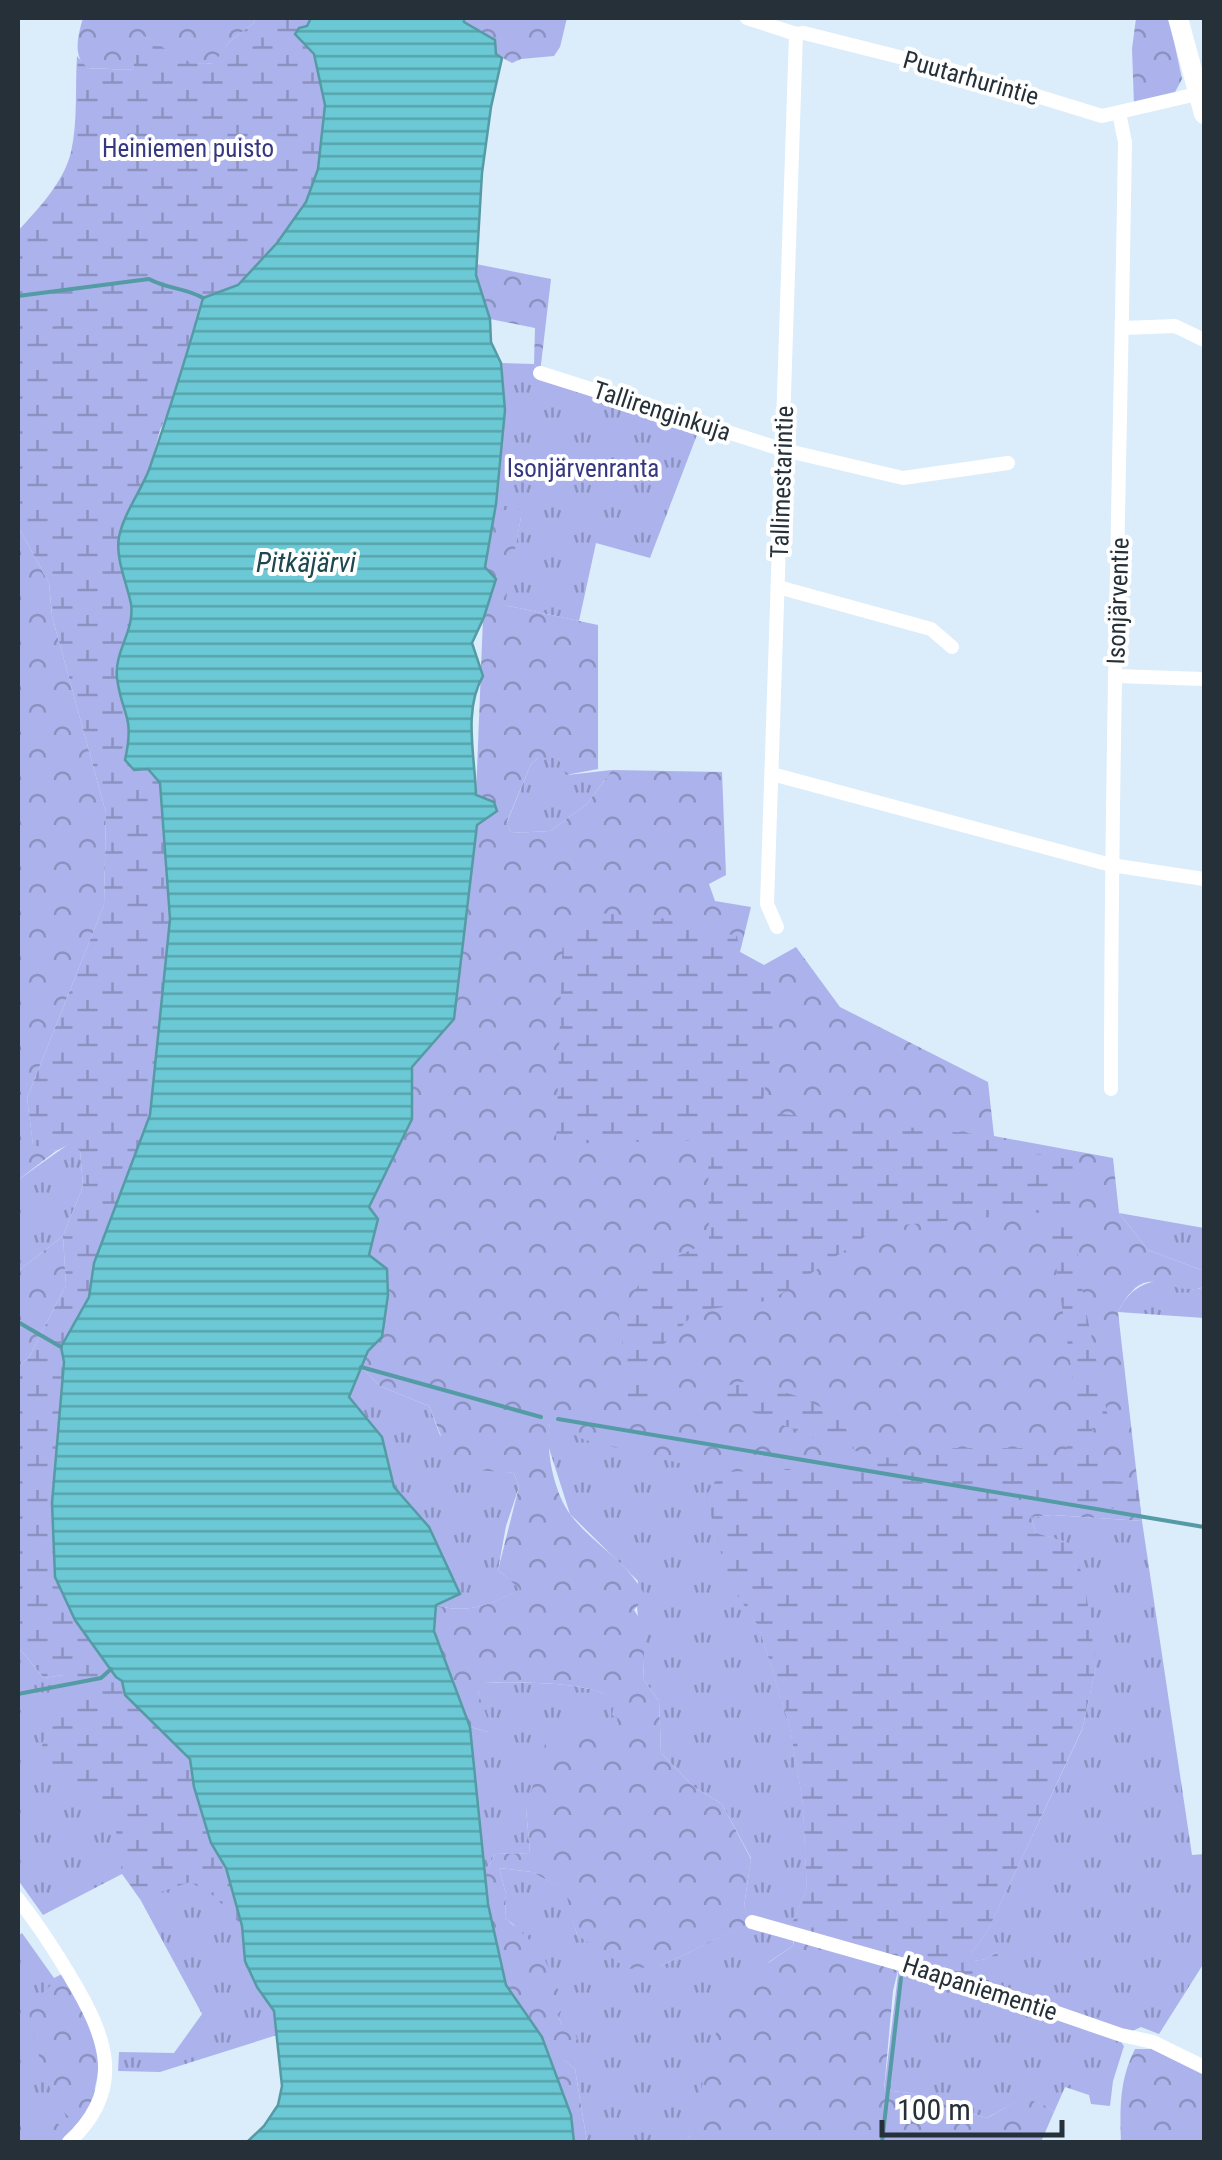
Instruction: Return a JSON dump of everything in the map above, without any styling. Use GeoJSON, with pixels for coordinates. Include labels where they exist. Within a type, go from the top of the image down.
{"type":"FeatureCollection","features":[{"type":"Feature","properties":{"kind":"street","name":"Puutarhurintie"},"geometry":{"type":"LineString","coordinates":[[746,18],[796,34],[804,32],[944,68],[1102,116],[1201,104]]}},
{"type":"Feature","properties":{"kind":"street"},"geometry":{"type":"LineString","coordinates":[[1178,18],[1201,104]]}},
{"type":"Feature","properties":{"kind":"street","name":"Tallimestarintie"},"geometry":{"type":"LineString","coordinates":[[777,927],[767,904],[796,34]]}},
{"type":"Feature","properties":{"kind":"street","name":"Isonjärventie"},"geometry":{"type":"LineString","coordinates":[[1111,1089],[1111,865],[1125,142],[1119,113]]}},
{"type":"Feature","properties":{"kind":"street"},"geometry":{"type":"LineString","coordinates":[[1123,328],[1175,326],[1204,340]]}},
{"type":"Feature","properties":{"kind":"street","name":"Tallirenginkuja"},"geometry":{"type":"LineString","coordinates":[[540,372],[784,450],[903,478],[1008,463]]}},
{"type":"Feature","properties":{"kind":"street"},"geometry":{"type":"LineString","coordinates":[[778,587],[932,629],[952,647]]}},
{"type":"Feature","properties":{"kind":"street"},"geometry":{"type":"LineString","coordinates":[[1116,676],[1204,679]]}},
{"type":"Feature","properties":{"kind":"street"},"geometry":{"type":"LineString","coordinates":[[772,774],[1111,865],[1204,879]]}},
{"type":"Feature","properties":{"kind":"street"},"geometry":{"type":"LineString","coordinates":[[18,1899],[74,1981],[104,2044],[100,2100],[69,2142]]}},
{"type":"Feature","properties":{"kind":"street","name":"Haapaniementie"},"geometry":{"type":"LineString","coordinates":[[752,1922],[985,1988],[1120,2035],[1153,2042],[1204,2067]]}},
{"type":"Feature","properties":{"kind":"green space"},"geometry":{"type":"Polygon","coordinates":[[[83,18],[254,18],[255,22],[229,42],[215,63],[182,60],[140,35],[133,69],[122,70],[88,69],[83,64],[78,45],[83,18]]]}},
{"type":"Feature","properties":{"kind":"green space","name":"Heiniemen puisto"},"geometry":{"type":"Polygon","coordinates":[[[254,18],[324,18],[314,54],[325,105],[318,169],[306,202],[277,243],[238,285],[203,299],[175,396],[150,467],[127,516],[161,717],[274,1925],[277,2035],[274,2010],[245,1961],[242,1926],[214,1896],[190,1882],[140,1899],[122,1873],[115,1824],[41,1761],[44,1740],[53,1723],[84,1695],[63,1675],[44,1678],[18,1647],[18,1367],[29,1357],[66,1285],[63,1236],[83,1186],[80,1151],[70,1144],[56,1151],[33,1145],[27,1098],[104,905],[106,813],[52,616],[49,583],[18,526],[18,231],[49,194],[68,163],[75,129],[77,56],[88,69],[133,69],[139,34],[182,59],[214,63],[229,42],[255,22],[254,18]]]}},
{"type":"Feature","properties":{"kind":"green space"},"geometry":{"type":"Polygon","coordinates":[[[464,18],[567,18],[554,56],[512,63],[496,54],[464,18]]]}},
{"type":"Feature","properties":{"kind":"green space"},"geometry":{"type":"Polygon","coordinates":[[[1136,18],[1169,18],[1182,79],[1174,94],[1134,105],[1132,49],[1136,18]]]}},
{"type":"Feature","properties":{"kind":"green space"},"geometry":{"type":"Polygon","coordinates":[[[476,264],[551,279],[540,373],[534,364],[535,328],[490,319],[476,264]]]}},
{"type":"Feature","properties":{"kind":"green space","name":"Isonjärvenranta"},"geometry":{"type":"Polygon","coordinates":[[[501,363],[534,364],[544,377],[700,427],[650,558],[596,543],[579,621],[504,605],[521,517],[496,504],[505,410],[501,363]]]}},
{"type":"Feature","properties":{"kind":"green space"},"geometry":{"type":"Polygon","coordinates":[[[496,504],[519,509],[521,517],[505,605],[598,625],[598,769],[566,775],[558,758],[538,758],[531,764],[507,821],[511,833],[550,831],[587,804],[612,770],[722,772],[726,875],[709,884],[715,901],[751,907],[740,952],[764,965],[796,947],[840,1007],[988,1082],[994,1136],[1113,1158],[1119,1213],[1148,1250],[1204,1271],[1204,1287],[1180,1288],[1149,1282],[1139,1285],[1118,1312],[1142,1521],[1031,1517],[1036,1533],[1066,1542],[1075,1552],[1085,1585],[1096,1666],[1082,1729],[988,1930],[972,1952],[975,1961],[999,1951],[994,1988],[790,1928],[807,1889],[803,1803],[790,1727],[759,1627],[729,1583],[706,1496],[720,1473],[585,1440],[550,1423],[550,1457],[564,1505],[629,1573],[645,1596],[634,1610],[645,1627],[643,1679],[659,1701],[661,1753],[694,1787],[722,1804],[751,1859],[744,1907],[752,1922],[661,1966],[628,1969],[577,1935],[565,1890],[532,1872],[499,1868],[506,1894],[505,1918],[543,1956],[564,2007],[557,2015],[562,2025],[572,2025],[577,2039],[564,2060],[575,2069],[587,2142],[574,2142],[571,2115],[542,2037],[506,1985],[484,1868],[495,1854],[530,1853],[526,1809],[548,1734],[596,1731],[618,1738],[617,1718],[612,1715],[615,1701],[572,1686],[485,1682],[478,1693],[491,1728],[489,1732],[470,1727],[434,1631],[436,1605],[458,1609],[479,1606],[520,1589],[498,1570],[519,1487],[514,1473],[454,1468],[429,1406],[380,1386],[361,1367],[368,1351],[382,1337],[369,1255],[377,1219],[369,1207],[412,1119],[412,1067],[454,1019],[476,795],[485,567],[496,504]]]}},
{"type":"Feature","properties":{"kind":"green space"},"geometry":{"type":"Polygon","coordinates":[[[18,526],[49,583],[52,616],[106,813],[104,905],[27,1098],[33,1144],[56,1151],[18,1180],[18,526]]]}},
{"type":"Feature","properties":{"kind":"green space"},"geometry":{"type":"Polygon","coordinates":[[[538,758],[558,758],[567,775],[612,770],[587,804],[550,831],[511,833],[507,822],[531,764],[538,758]]]}},
{"type":"Feature","properties":{"kind":"green space"},"geometry":{"type":"Polygon","coordinates":[[[597,913],[661,918],[737,936],[740,952],[764,966],[777,1019],[761,1112],[994,1136],[994,1148],[1070,1159],[1080,1178],[1069,1193],[1085,1306],[1110,1427],[1092,1428],[1102,1480],[1137,1483],[1141,1512],[1011,1496],[1036,1533],[1066,1542],[1075,1552],[1085,1585],[1096,1666],[1082,1729],[988,1930],[972,1952],[975,1961],[999,1951],[994,1988],[790,1928],[807,1889],[803,1803],[790,1727],[759,1627],[729,1583],[706,1496],[721,1472],[850,1468],[840,1449],[728,1402],[725,1386],[747,1381],[800,1397],[841,1417],[855,1451],[920,1464],[940,1448],[1034,1448],[1061,1474],[1076,1401],[1048,1212],[879,1227],[772,1300],[697,1311],[647,1361],[649,1403],[630,1413],[619,1315],[650,1268],[709,1242],[708,1140],[556,1144],[563,929],[597,913]]]}},
{"type":"Feature","properties":{"kind":"green space"},"geometry":{"type":"Polygon","coordinates":[[[70,1143],[80,1151],[83,1186],[63,1236],[18,1271],[18,1180],[70,1143]]]}},
{"type":"Feature","properties":{"kind":"green space"},"geometry":{"type":"Polygon","coordinates":[[[1119,1213],[1204,1228],[1204,1271],[1148,1250],[1119,1213]]]}},
{"type":"Feature","properties":{"kind":"green space"},"geometry":{"type":"Polygon","coordinates":[[[63,1236],[66,1285],[29,1357],[18,1367],[18,1271],[63,1236]]]}},
{"type":"Feature","properties":{"kind":"green space"},"geometry":{"type":"Polygon","coordinates":[[[1159,1280],[1188,1289],[1204,1287],[1204,1318],[1118,1312],[1134,1290],[1159,1280]]]}},
{"type":"Feature","properties":{"kind":"green space"},"geometry":{"type":"Polygon","coordinates":[[[361,1367],[380,1386],[429,1406],[440,1435],[488,1470],[514,1473],[519,1487],[506,1526],[498,1570],[521,1589],[480,1606],[459,1609],[436,1605],[460,1593],[429,1527],[394,1487],[382,1437],[349,1397],[361,1367]]]}},
{"type":"Feature","properties":{"kind":"green space"},"geometry":{"type":"Polygon","coordinates":[[[550,1422],[721,1472],[729,1582],[759,1627],[790,1727],[803,1803],[807,1889],[790,1928],[794,1945],[769,1962],[706,2079],[687,2142],[587,2142],[575,2069],[564,2060],[562,2025],[514,1925],[505,1918],[506,1894],[499,1868],[532,1872],[566,1890],[577,1935],[661,1966],[751,1922],[744,1907],[751,1858],[722,1804],[694,1787],[661,1753],[659,1701],[643,1679],[638,1581],[570,1514],[547,1442],[550,1422]]]}},
{"type":"Feature","properties":{"kind":"green space"},"geometry":{"type":"Polygon","coordinates":[[[1031,1517],[1142,1521],[1192,1855],[1204,1854],[1204,1963],[1159,2034],[1141,2027],[1128,2033],[994,1988],[997,1952],[974,1961],[972,1952],[988,1930],[1082,1730],[1096,1666],[1066,1542],[1036,1533],[1031,1517]]]}},
{"type":"Feature","properties":{"kind":"green space"},"geometry":{"type":"Polygon","coordinates":[[[18,1647],[44,1678],[63,1675],[125,1695],[242,1926],[245,1962],[274,2010],[277,2035],[160,2072],[118,2071],[119,2052],[174,2053],[202,2014],[140,1899],[122,1874],[43,1915],[18,1880],[18,1647]]]}},
{"type":"Feature","properties":{"kind":"green space"},"geometry":{"type":"Polygon","coordinates":[[[484,1682],[572,1686],[604,1694],[616,1701],[619,1739],[526,1809],[530,1853],[495,1854],[484,1868],[470,1727],[489,1732],[478,1693],[484,1682]]]}},
{"type":"Feature","properties":{"kind":"green space"},"geometry":{"type":"Polygon","coordinates":[[[22,1933],[54,1978],[62,1974],[97,2098],[73,2134],[18,2142],[18,1936],[22,1933]]]}},
{"type":"Feature","properties":{"kind":"green space"},"geometry":{"type":"Polygon","coordinates":[[[793,1935],[899,1966],[884,2090],[910,2093],[987,2118],[1020,2101],[1035,2102],[1054,2112],[1041,2142],[687,2142],[723,2007],[745,1979],[794,1945],[793,1935]]]}},
{"type":"Feature","properties":{"kind":"green space"},"geometry":{"type":"Polygon","coordinates":[[[899,1966],[1118,2038],[1124,2046],[1110,2106],[1091,2104],[1089,2095],[1065,2087],[1054,2112],[1027,2101],[987,2118],[910,2093],[884,2090],[899,1966]]]}},
{"type":"Feature","properties":{"kind":"green space"},"geometry":{"type":"Polygon","coordinates":[[[62,1974],[91,2027],[98,2057],[98,2074],[86,2116],[75,2121],[56,2101],[49,2086],[28,2008],[62,1974]]]}},
{"type":"Feature","properties":{"kind":"green space"},"geometry":{"type":"Polygon","coordinates":[[[1135,2049],[1152,2049],[1204,2075],[1204,2142],[1121,2142],[1123,2084],[1135,2049]]]}},
{"type":"Feature","properties":{"kind":"green space"},"geometry":{"type":"Polygon","coordinates":[[[18,2108],[73,2134],[63,2142],[18,2142],[18,2108]]]}},
{"type":"Feature","properties":{"kind":"water","name":"Pitkäjärvi"},"geometry":{"type":"Polygon","coordinates":[[[311,18],[464,18],[464,22],[495,40],[496,54],[502,58],[482,173],[476,275],[490,319],[491,342],[501,363],[505,410],[485,567],[496,579],[472,643],[483,676],[472,718],[476,795],[494,802],[497,811],[477,825],[454,1019],[412,1067],[412,1119],[369,1207],[378,1219],[369,1255],[387,1269],[388,1295],[382,1337],[368,1351],[349,1397],[382,1437],[394,1487],[429,1527],[460,1594],[436,1605],[434,1631],[470,1727],[488,1904],[506,1985],[542,2037],[571,2115],[574,2142],[247,2142],[278,2105],[282,2086],[274,2011],[245,1961],[242,1926],[226,1868],[211,1843],[190,1759],[125,1695],[122,1681],[75,1620],[55,1577],[52,1503],[64,1362],[61,1347],[89,1297],[94,1263],[150,1115],[170,919],[160,783],[148,769],[134,770],[125,760],[128,724],[117,668],[130,623],[131,604],[120,562],[119,537],[150,467],[203,298],[238,285],[277,243],[306,202],[318,169],[325,105],[314,54],[295,34],[311,18]]]}},
{"type":"Feature","properties":{"kind":"waterway"},"geometry":{"type":"LineString","coordinates":[[18,296],[149,279],[203,298]]}},
{"type":"Feature","properties":{"kind":"waterway"},"geometry":{"type":"LineString","coordinates":[[18,1322],[61,1347]]}},
{"type":"Feature","properties":{"kind":"waterway"},"geometry":{"type":"LineString","coordinates":[[361,1367],[541,1417]]}},
{"type":"Feature","properties":{"kind":"waterway"},"geometry":{"type":"LineString","coordinates":[[558,1419],[1204,1527]]}},
{"type":"Feature","properties":{"kind":"waterway"},"geometry":{"type":"LineString","coordinates":[[18,1694],[101,1678],[111,1669]]}},
{"type":"Feature","properties":{"kind":"waterway"},"geometry":{"type":"LineString","coordinates":[[882,2142],[901,1978]]}}]}
